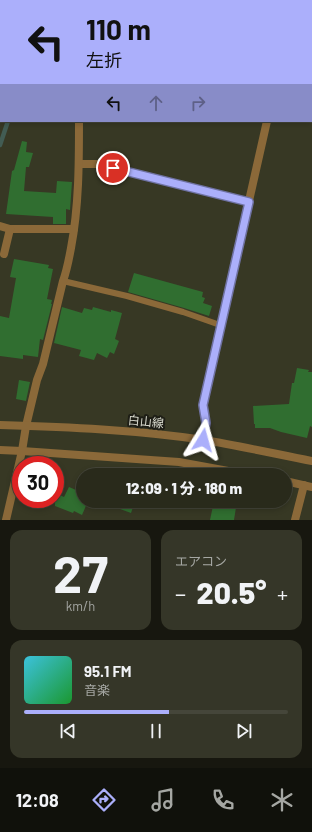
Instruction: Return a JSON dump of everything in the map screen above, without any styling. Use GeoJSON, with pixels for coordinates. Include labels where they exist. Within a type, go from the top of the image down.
{"type":"FeatureCollection","features":[{"type":"Feature","properties":{"kind":"street"},"geometry":{"type":"LineString","coordinates":[[6,520],[37,380],[66,273],[74,229],[79,164],[79,122]]}},
{"type":"Feature","properties":{"kind":"street"},"geometry":{"type":"LineString","coordinates":[[203,440],[206,423],[203,405],[267,122]]}},
{"type":"Feature","properties":{"kind":"street"},"geometry":{"type":"LineString","coordinates":[[79,164],[98,164],[249,202]]}},
{"type":"Feature","properties":{"kind":"street"},"geometry":{"type":"LineString","coordinates":[[0,226],[10,229],[74,229]]}},
{"type":"Feature","properties":{"kind":"street"},"geometry":{"type":"LineString","coordinates":[[4,254],[10,229]]}},
{"type":"Feature","properties":{"kind":"street","name":"白山線"},"geometry":{"type":"LineString","coordinates":[[0,425],[113,430],[203,440],[312,461]]}},
{"type":"Feature","properties":{"kind":"street"},"geometry":{"type":"LineString","coordinates":[[0,450],[179,462],[212,468]]}},
{"type":"Feature","properties":{"kind":"street"},"geometry":{"type":"LineString","coordinates":[[292,482],[309,486],[295,520]]}},
{"type":"Feature","properties":{"kind":"lane"},"geometry":{"type":"LineString","coordinates":[[63,281],[127,296],[176,310],[220,325]]}},
{"type":"Feature","properties":{"kind":"building"},"geometry":{"type":"Polygon","coordinates":[[[22,141],[27,142],[26,152],[33,153],[29,167],[26,167],[24,191],[56,193],[57,181],[72,182],[70,210],[66,209],[66,224],[53,224],[53,217],[6,214],[12,171],[14,170],[22,141]]]}},
{"type":"Feature","properties":{"kind":"building"},"geometry":{"type":"Polygon","coordinates":[[[14,259],[49,265],[48,268],[53,269],[47,299],[52,300],[52,304],[43,340],[40,339],[38,357],[23,355],[23,359],[0,356],[0,316],[9,318],[16,278],[10,277],[14,259]]]}},
{"type":"Feature","properties":{"kind":"building"},"geometry":{"type":"Polygon","coordinates":[[[134,273],[203,292],[202,297],[205,298],[203,303],[212,306],[209,316],[128,292],[134,273]]]}},
{"type":"Feature","properties":{"kind":"building"},"geometry":{"type":"Polygon","coordinates":[[[62,307],[82,313],[84,308],[92,310],[93,307],[111,312],[111,310],[122,313],[115,339],[119,341],[114,354],[110,352],[107,358],[97,353],[94,360],[79,356],[81,350],[54,343],[62,307]]]}},
{"type":"Feature","properties":{"kind":"building"},"geometry":{"type":"Polygon","coordinates":[[[297,368],[312,372],[312,427],[310,426],[307,438],[270,428],[255,428],[253,406],[289,404],[292,383],[294,383],[297,368]]]}},
{"type":"Feature","properties":{"kind":"building"},"geometry":{"type":"Polygon","coordinates":[[[19,380],[30,382],[26,401],[16,399],[19,380]]]}},
{"type":"Feature","properties":{"kind":"building"},"geometry":{"type":"Polygon","coordinates":[[[69,487],[76,490],[76,508],[85,508],[82,515],[74,511],[73,513],[60,508],[64,508],[64,497],[69,487]]]}},
{"type":"Feature","properties":{"kind":"building"},"geometry":{"type":"Polygon","coordinates":[[[117,508],[133,508],[131,513],[117,508]]]}},
{"type":"Feature","properties":{"kind":"building"},"geometry":{"type":"Polygon","coordinates":[[[213,508],[236,508],[234,520],[210,520],[213,508]]]}},
{"type":"Feature","properties":{"kind":"waterway"},"geometry":{"type":"LineString","coordinates":[[0,145],[8,122]]}},
{"type":"Feature","properties":{"kind":"route"},"geometry":{"type":"LineString","coordinates":[[113,168],[249,202],[203,405],[206,423],[203,440]]}}]}
